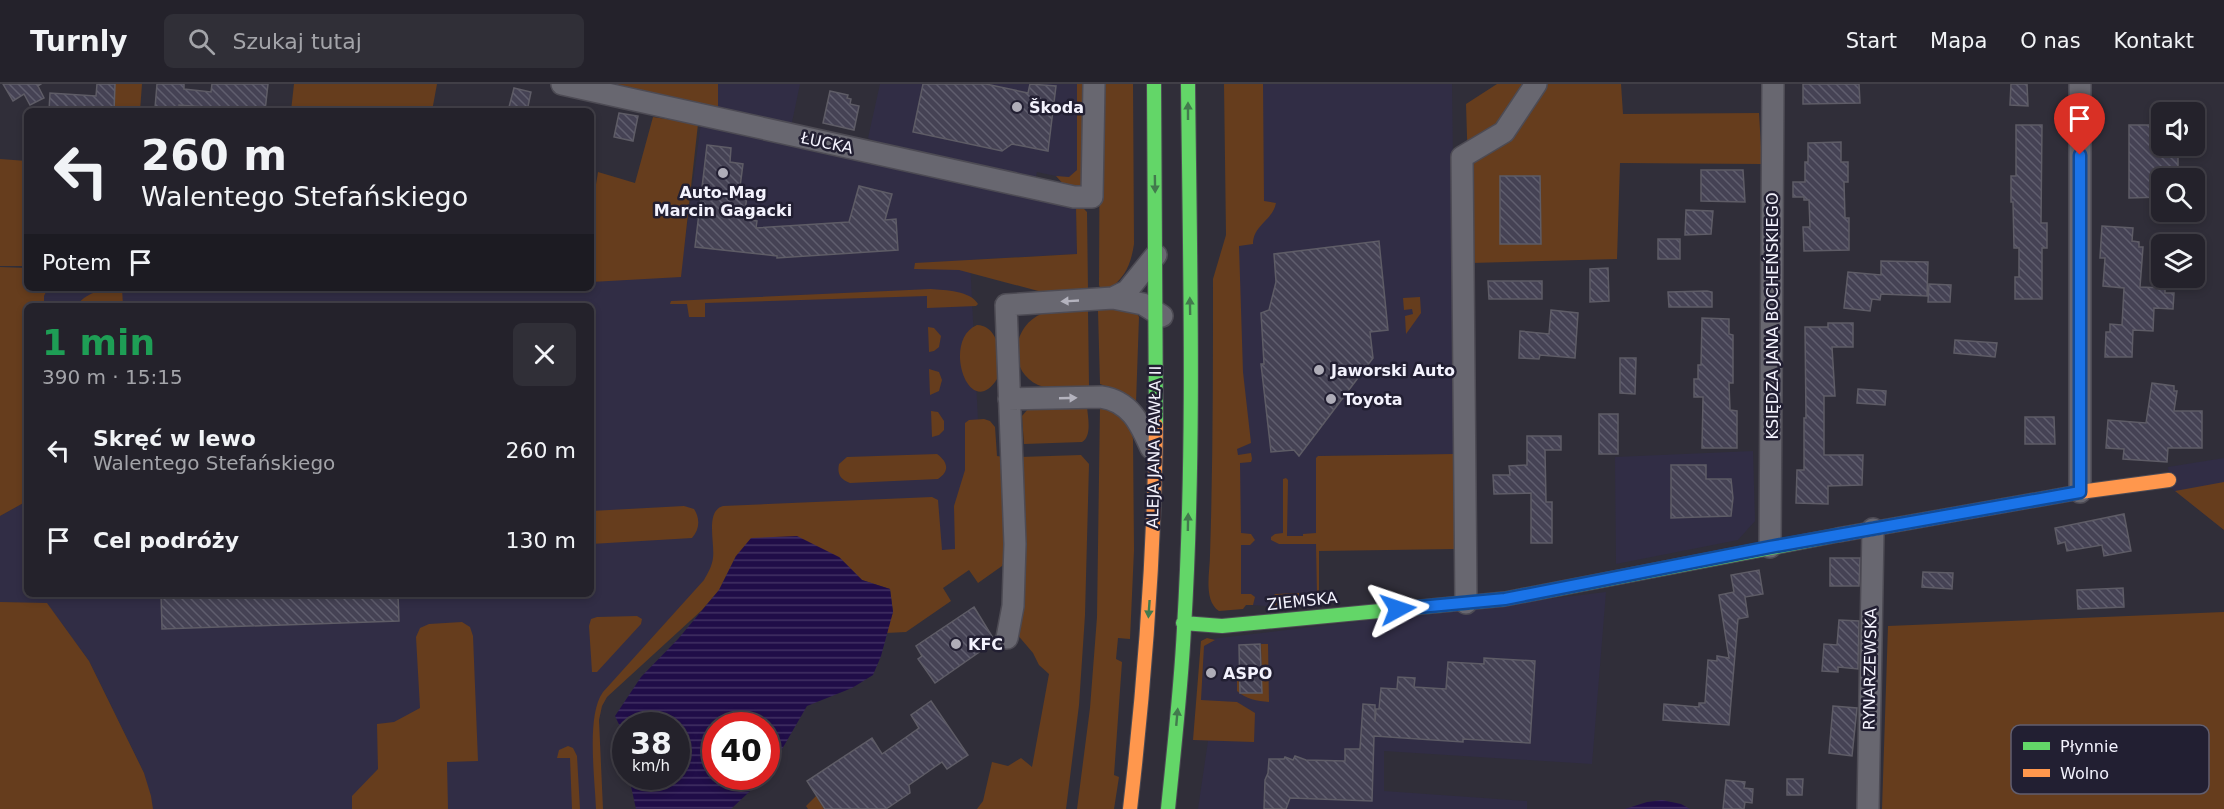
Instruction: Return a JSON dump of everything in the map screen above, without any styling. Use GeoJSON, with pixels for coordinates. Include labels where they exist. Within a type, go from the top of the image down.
{"type":"FeatureCollection","features":[{"type":"Feature","properties":{"kind":"main road","name":"ALEJA JANA PAWŁA II"},"geometry":{"type":"LineString","coordinates":[[1130,809],[1142,712],[1152,569],[1156,255],[1154,84]]}},
{"type":"Feature","properties":{"kind":"main road"},"geometry":{"type":"LineString","coordinates":[[1168,809],[1184,623],[1187,545],[1191,352],[1188,84]]}},
{"type":"Feature","properties":{"kind":"main road","name":"ZIEMSKA"},"geometry":{"type":"LineString","coordinates":[[1184,623],[1222,626],[1505,599],[1770,547],[2080,492],[2169,480]]}},
{"type":"Feature","properties":{"kind":"street","name":"ŁUCKA"},"geometry":{"type":"LineString","coordinates":[[562,84],[1074,197],[1092,197],[1094,84]]}},
{"type":"Feature","properties":{"kind":"street"},"geometry":{"type":"LineString","coordinates":[[1466,603],[1462,158],[1504,132],[1536,84]]}},
{"type":"Feature","properties":{"kind":"street","name":"KSIĘDZA JANA BOCHEŃSKIEGO"},"geometry":{"type":"LineString","coordinates":[[1770,547],[1773,84]]}},
{"type":"Feature","properties":{"kind":"street"},"geometry":{"type":"LineString","coordinates":[[2080,84],[2080,492]]}},
{"type":"Feature","properties":{"kind":"street"},"geometry":{"type":"LineString","coordinates":[[1113,298],[1126,291],[1156,255]]}},
{"type":"Feature","properties":{"kind":"street"},"geometry":{"type":"LineString","coordinates":[[1007,639],[1013,606],[1015,560],[1006,305],[1113,298],[1143,304],[1164,317],[1191,352]]}},
{"type":"Feature","properties":{"kind":"street"},"geometry":{"type":"LineString","coordinates":[[1010,399],[1111,398],[1131,411],[1140,424],[1154,455]]}},
{"type":"Feature","properties":{"kind":"street","name":"RYNARZEWSKA"},"geometry":{"type":"LineString","coordinates":[[1868,809],[1873,529]]}},
{"type":"Feature","properties":{"kind":"shaded area"},"geometry":{"type":"Polygon","coordinates":[[[115,84],[142,84],[140,108],[114,108],[115,84]]]}},
{"type":"Feature","properties":{"kind":"shaded area"},"geometry":{"type":"Polygon","coordinates":[[[294,84],[437,84],[433,108],[291,108],[294,84]]]}},
{"type":"Feature","properties":{"kind":"shaded area"},"geometry":{"type":"Polygon","coordinates":[[[589,84],[718,84],[718,111],[589,84]]]}},
{"type":"Feature","properties":{"kind":"shaded area"},"geometry":{"type":"Polygon","coordinates":[[[718,84],[800,84],[791,127],[718,111],[718,84]]]}},
{"type":"Feature","properties":{"kind":"shaded area"},"geometry":{"type":"Polygon","coordinates":[[[880,84],[1077,84],[1077,186],[1063,184],[1056,176],[1037,172],[1035,181],[886,148],[868,138],[880,84]]]}},
{"type":"Feature","properties":{"kind":"shaded area"},"geometry":{"type":"Polygon","coordinates":[[[1077,84],[1087,84],[1086,180],[1079,188],[1065,186],[1056,176],[1069,177],[1077,170],[1077,84]]]}},
{"type":"Feature","properties":{"kind":"shaded area"},"geometry":{"type":"Polygon","coordinates":[[[1100,84],[1133,84],[1134,244],[1126,270],[1107,290],[1100,288],[1099,285],[1100,84]]]}},
{"type":"Feature","properties":{"kind":"shaded area"},"geometry":{"type":"Polygon","coordinates":[[[1224,84],[1263,84],[1264,201],[1276,203],[1271,214],[1256,232],[1253,244],[1239,246],[1243,372],[1251,443],[1237,449],[1238,455],[1251,453],[1252,459],[1251,462],[1240,463],[1241,533],[1251,534],[1255,540],[1250,545],[1241,545],[1241,594],[1251,594],[1255,597],[1253,605],[1246,605],[1243,609],[1219,611],[1211,600],[1208,585],[1211,521],[1213,279],[1226,235],[1224,84]]]}},
{"type":"Feature","properties":{"kind":"shaded area"},"geometry":{"type":"Polygon","coordinates":[[[1263,84],[1452,84],[1454,454],[1319,456],[1319,605],[1278,607],[1224,603],[1229,243],[1263,202],[1263,84]]]}},
{"type":"Feature","properties":{"kind":"shaded area"},"geometry":{"type":"Polygon","coordinates":[[[1497,84],[1621,84],[1623,114],[1759,113],[1762,164],[1620,163],[1617,259],[1471,263],[1466,104],[1497,84]]]}},
{"type":"Feature","properties":{"kind":"shaded area"},"geometry":{"type":"Polygon","coordinates":[[[653,117],[698,124],[681,277],[594,282],[594,197],[598,172],[635,183],[653,117]]]}},
{"type":"Feature","properties":{"kind":"shaded area"},"geometry":{"type":"Polygon","coordinates":[[[701,123],[1076,207],[1077,254],[970,260],[985,560],[696,602],[607,697],[602,706],[599,720],[603,809],[153,809],[144,773],[89,661],[47,604],[0,602],[0,516],[24,503],[24,597],[594,597],[594,303],[44,303],[46,291],[594,291],[594,282],[681,270],[701,123]]]}},
{"type":"Feature","properties":{"kind":"shaded area"},"geometry":{"type":"Polygon","coordinates":[[[0,159],[24,161],[24,266],[0,266],[0,159]]]}},
{"type":"Feature","properties":{"kind":"shaded area"},"geometry":{"type":"Polygon","coordinates":[[[1076,207],[1087,212],[1088,290],[1042,292],[959,270],[914,269],[915,263],[1077,254],[1076,207]]]}},
{"type":"Feature","properties":{"kind":"shaded area"},"geometry":{"type":"Polygon","coordinates":[[[0,267],[24,268],[24,291],[46,291],[44,303],[24,303],[24,503],[0,516],[0,267]]]}},
{"type":"Feature","properties":{"kind":"shaded area"},"geometry":{"type":"Polygon","coordinates":[[[931,289],[964,294],[970,296],[978,304],[976,306],[927,308],[927,296],[705,303],[705,317],[689,317],[687,304],[670,304],[671,301],[931,289]]]}},
{"type":"Feature","properties":{"kind":"shaded area"},"geometry":{"type":"Polygon","coordinates":[[[100,291],[122,291],[123,303],[79,303],[91,294],[100,291]]]}},
{"type":"Feature","properties":{"kind":"shaded area"},"geometry":{"type":"Polygon","coordinates":[[[1420,297],[1421,313],[1406,334],[1405,316],[1413,314],[1412,309],[1404,310],[1403,298],[1420,297]]]}},
{"type":"Feature","properties":{"kind":"shaded area"},"geometry":{"type":"Polygon","coordinates":[[[1128,308],[1137,313],[1139,317],[1136,403],[1122,392],[1100,384],[1098,311],[1128,308]]]}},
{"type":"Feature","properties":{"kind":"shaded area"},"geometry":{"type":"Polygon","coordinates":[[[1088,310],[1089,386],[1050,388],[1038,385],[1029,379],[1022,371],[1017,351],[1018,341],[1028,323],[1043,313],[1088,310]]]}},
{"type":"Feature","properties":{"kind":"shaded area"},"geometry":{"type":"Polygon","coordinates":[[[977,325],[991,331],[998,346],[999,363],[997,379],[987,390],[977,391],[969,385],[963,374],[960,360],[961,346],[966,333],[977,325]]]}},
{"type":"Feature","properties":{"kind":"shaded area"},"geometry":{"type":"Polygon","coordinates":[[[928,327],[934,328],[941,336],[939,347],[929,352],[928,327]]]}},
{"type":"Feature","properties":{"kind":"shaded area"},"geometry":{"type":"Polygon","coordinates":[[[929,369],[939,372],[942,380],[939,391],[930,395],[929,369]]]}},
{"type":"Feature","properties":{"kind":"shaded area"},"geometry":{"type":"Polygon","coordinates":[[[1100,406],[1113,411],[1126,421],[1133,439],[1134,550],[1130,639],[1118,638],[1116,659],[1122,662],[1114,775],[1119,777],[1114,809],[1077,809],[1090,708],[1097,617],[1100,406]]]}},
{"type":"Feature","properties":{"kind":"shaded area"},"geometry":{"type":"Polygon","coordinates":[[[1087,407],[1088,431],[1082,442],[1024,444],[1022,416],[1028,409],[1087,407]]]}},
{"type":"Feature","properties":{"kind":"shaded area"},"geometry":{"type":"Polygon","coordinates":[[[931,411],[938,412],[944,421],[944,430],[932,437],[931,411]]]}},
{"type":"Feature","properties":{"kind":"shaded area"},"geometry":{"type":"Polygon","coordinates":[[[969,420],[990,421],[995,427],[997,456],[1003,457],[1006,555],[1002,566],[978,583],[969,570],[943,588],[951,601],[906,632],[886,633],[893,612],[890,589],[862,580],[839,557],[736,556],[719,590],[702,610],[607,697],[602,706],[599,720],[603,809],[596,809],[593,731],[598,702],[603,692],[704,580],[712,561],[712,521],[717,509],[723,506],[932,497],[938,500],[942,550],[955,549],[954,506],[965,470],[965,423],[969,420]]]}},
{"type":"Feature","properties":{"kind":"shaded area"},"geometry":{"type":"Polygon","coordinates":[[[1753,451],[1755,521],[1738,540],[1616,564],[1615,457],[1753,451]]]}},
{"type":"Feature","properties":{"kind":"shaded area"},"geometry":{"type":"Polygon","coordinates":[[[937,454],[946,466],[946,470],[938,479],[850,483],[842,478],[838,471],[839,464],[847,457],[937,454]]]}},
{"type":"Feature","properties":{"kind":"shaded area"},"geometry":{"type":"Polygon","coordinates":[[[1454,454],[1456,549],[1319,551],[1319,605],[1274,607],[1272,598],[1275,594],[1299,593],[1299,604],[1307,604],[1308,595],[1317,595],[1316,544],[1279,544],[1271,540],[1275,534],[1283,533],[1283,479],[1288,480],[1287,536],[1303,536],[1303,534],[1316,533],[1316,458],[1318,456],[1454,454]]]}},
{"type":"Feature","properties":{"kind":"shaded area"},"geometry":{"type":"Polygon","coordinates":[[[1081,455],[1089,464],[1085,615],[1079,705],[1066,809],[977,809],[983,801],[992,762],[1008,766],[1021,758],[1032,767],[1049,674],[1039,665],[1033,653],[1016,633],[1020,457],[1081,455]]]}},
{"type":"Feature","properties":{"kind":"shaded area"},"geometry":{"type":"Polygon","coordinates":[[[2224,458],[2224,530],[2171,488],[2168,467],[2224,458]]]}},
{"type":"Feature","properties":{"kind":"shaded area"},"geometry":{"type":"Polygon","coordinates":[[[2224,482],[2224,530],[2175,491],[2224,482]]]}},
{"type":"Feature","properties":{"kind":"shaded area"},"geometry":{"type":"Polygon","coordinates":[[[684,506],[694,509],[698,527],[692,538],[594,544],[594,511],[684,506]]]}},
{"type":"Feature","properties":{"kind":"shaded area"},"geometry":{"type":"Polygon","coordinates":[[[797,536],[839,557],[862,580],[890,589],[893,612],[881,656],[873,675],[852,688],[807,706],[780,753],[780,712],[702,712],[702,790],[751,790],[731,809],[636,809],[632,790],[690,790],[690,712],[618,712],[641,677],[678,639],[719,590],[736,556],[751,538],[797,536]]]}},
{"type":"Feature","properties":{"kind":"shaded area"},"geometry":{"type":"Polygon","coordinates":[[[1606,592],[1592,764],[1384,751],[1384,791],[1527,801],[1527,809],[1198,809],[1208,741],[1193,740],[1202,640],[1606,592]]]}},
{"type":"Feature","properties":{"kind":"shaded area"},"geometry":{"type":"Polygon","coordinates":[[[0,602],[47,603],[89,661],[144,773],[153,809],[0,809],[0,602]]]}},
{"type":"Feature","properties":{"kind":"shaded area"},"geometry":{"type":"Polygon","coordinates":[[[2224,612],[2224,809],[1882,809],[1888,626],[2224,612]]]}},
{"type":"Feature","properties":{"kind":"shaded area"},"geometry":{"type":"Polygon","coordinates":[[[637,616],[642,619],[641,624],[597,672],[592,672],[589,626],[591,619],[637,616]]]}},
{"type":"Feature","properties":{"kind":"shaded area"},"geometry":{"type":"Polygon","coordinates":[[[462,622],[470,627],[473,636],[478,761],[447,762],[448,809],[352,809],[352,796],[378,769],[377,724],[394,722],[420,708],[416,637],[420,628],[429,624],[462,622]]]}},
{"type":"Feature","properties":{"kind":"shaded area"},"geometry":{"type":"Polygon","coordinates":[[[1207,638],[1215,640],[1204,646],[1201,700],[1237,702],[1255,713],[1254,742],[1193,740],[1201,641],[1207,638]]]}},
{"type":"Feature","properties":{"kind":"shaded area"},"geometry":{"type":"Polygon","coordinates":[[[1261,644],[1268,644],[1269,702],[1252,699],[1237,691],[1237,676],[1240,675],[1241,693],[1262,693],[1261,644]]]}},
{"type":"Feature","properties":{"kind":"shaded area"},"geometry":{"type":"Polygon","coordinates":[[[568,746],[573,748],[577,756],[580,809],[572,809],[570,758],[557,758],[559,750],[568,746]]]}},
{"type":"Feature","properties":{"kind":"shaded area"},"geometry":{"type":"Polygon","coordinates":[[[816,796],[824,809],[808,809],[806,806],[816,796]]]}},
{"type":"Feature","properties":{"kind":"shaded area"},"geometry":{"type":"Polygon","coordinates":[[[1662,800],[1681,804],[1690,809],[1625,809],[1647,802],[1662,800]]]}},
{"type":"Feature","properties":{"kind":"building"},"geometry":{"type":"Polygon","coordinates":[[[3,84],[41,84],[38,86],[44,98],[30,105],[24,94],[13,101],[3,84]]]}},
{"type":"Feature","properties":{"kind":"building"},"geometry":{"type":"Polygon","coordinates":[[[97,84],[115,84],[114,108],[49,108],[50,93],[96,96],[97,84]]]}},
{"type":"Feature","properties":{"kind":"building"},"geometry":{"type":"Polygon","coordinates":[[[157,84],[184,84],[184,89],[211,92],[212,84],[268,84],[265,108],[179,105],[179,108],[155,108],[157,84]]]}},
{"type":"Feature","properties":{"kind":"building"},"geometry":{"type":"Polygon","coordinates":[[[923,84],[986,84],[1028,93],[1030,84],[1056,86],[1048,151],[1012,144],[1002,151],[913,132],[923,84]]]}},
{"type":"Feature","properties":{"kind":"building"},"geometry":{"type":"Polygon","coordinates":[[[1803,84],[1859,84],[1860,103],[1803,104],[1803,84]]]}},
{"type":"Feature","properties":{"kind":"building"},"geometry":{"type":"Polygon","coordinates":[[[2011,84],[2027,84],[2028,106],[2010,105],[2011,84]]]}},
{"type":"Feature","properties":{"kind":"building"},"geometry":{"type":"Polygon","coordinates":[[[514,88],[531,92],[528,108],[509,108],[514,88]]]}},
{"type":"Feature","properties":{"kind":"building"},"geometry":{"type":"Polygon","coordinates":[[[830,91],[848,95],[847,98],[851,99],[850,104],[859,106],[854,130],[823,123],[830,91]]]}},
{"type":"Feature","properties":{"kind":"building"},"geometry":{"type":"Polygon","coordinates":[[[619,113],[638,116],[633,141],[614,137],[619,113]]]}},
{"type":"Feature","properties":{"kind":"building"},"geometry":{"type":"Polygon","coordinates":[[[2016,125],[2042,125],[2041,223],[2047,223],[2047,248],[2042,248],[2042,299],[2015,299],[2015,277],[2019,277],[2019,248],[2014,248],[2011,176],[2016,176],[2016,125]]]}},
{"type":"Feature","properties":{"kind":"building"},"geometry":{"type":"Polygon","coordinates":[[[2129,125],[2151,125],[2151,156],[2178,156],[2178,168],[2151,168],[2151,197],[2129,198],[2129,125]]]}},
{"type":"Feature","properties":{"kind":"building"},"geometry":{"type":"Polygon","coordinates":[[[1841,142],[1841,162],[1848,162],[1848,182],[1844,182],[1845,218],[1849,218],[1849,250],[1804,251],[1803,227],[1810,227],[1809,200],[1804,200],[1804,197],[1793,197],[1793,182],[1805,182],[1808,143],[1841,142]]]}},
{"type":"Feature","properties":{"kind":"building"},"geometry":{"type":"Polygon","coordinates":[[[707,145],[731,148],[730,162],[743,164],[740,187],[748,188],[744,219],[757,221],[756,228],[849,222],[859,186],[892,194],[885,220],[896,219],[898,250],[777,258],[777,256],[695,247],[707,145]]]}},
{"type":"Feature","properties":{"kind":"building"},"geometry":{"type":"Polygon","coordinates":[[[1701,170],[1743,170],[1745,202],[1701,201],[1701,170]]]}},
{"type":"Feature","properties":{"kind":"building"},"geometry":{"type":"Polygon","coordinates":[[[1500,176],[1540,176],[1541,244],[1500,244],[1500,176]]]}},
{"type":"Feature","properties":{"kind":"building"},"geometry":{"type":"Polygon","coordinates":[[[1686,210],[1713,211],[1711,234],[1685,235],[1686,210]]]}},
{"type":"Feature","properties":{"kind":"building"},"geometry":{"type":"Polygon","coordinates":[[[2102,226],[2133,228],[2132,241],[2139,242],[2139,247],[2143,247],[2140,287],[2165,288],[2165,293],[2174,293],[2173,309],[2154,308],[2153,331],[2133,330],[2132,357],[2105,357],[2106,332],[2110,332],[2110,324],[2122,325],[2124,288],[2103,286],[2105,258],[2100,258],[2102,226]]]}},
{"type":"Feature","properties":{"kind":"building"},"geometry":{"type":"Polygon","coordinates":[[[1658,239],[1680,239],[1680,259],[1658,259],[1658,239]]]}},
{"type":"Feature","properties":{"kind":"building"},"geometry":{"type":"Polygon","coordinates":[[[1379,241],[1388,330],[1370,332],[1373,358],[1299,456],[1294,450],[1271,452],[1261,364],[1264,364],[1261,313],[1269,310],[1276,282],[1274,254],[1379,241]]]}},
{"type":"Feature","properties":{"kind":"building"},"geometry":{"type":"Polygon","coordinates":[[[1881,261],[1928,262],[1927,296],[1881,294],[1880,300],[1872,299],[1870,311],[1844,308],[1848,272],[1881,275],[1881,261]]]}},
{"type":"Feature","properties":{"kind":"building"},"geometry":{"type":"Polygon","coordinates":[[[1608,268],[1609,301],[1590,302],[1590,269],[1608,268]]]}},
{"type":"Feature","properties":{"kind":"building"},"geometry":{"type":"Polygon","coordinates":[[[1488,281],[1542,281],[1542,299],[1489,299],[1488,281]]]}},
{"type":"Feature","properties":{"kind":"building"},"geometry":{"type":"Polygon","coordinates":[[[1929,284],[1951,285],[1950,302],[1928,302],[1929,284]]]}},
{"type":"Feature","properties":{"kind":"building"},"geometry":{"type":"Polygon","coordinates":[[[1668,292],[1712,292],[1712,307],[1669,307],[1668,292]]]}},
{"type":"Feature","properties":{"kind":"building"},"geometry":{"type":"Polygon","coordinates":[[[1551,310],[1578,313],[1575,358],[1540,355],[1539,359],[1519,358],[1520,331],[1549,334],[1551,310]]]}},
{"type":"Feature","properties":{"kind":"building"},"geometry":{"type":"Polygon","coordinates":[[[1702,318],[1729,319],[1729,334],[1733,335],[1733,383],[1729,383],[1730,410],[1737,411],[1737,448],[1702,448],[1703,397],[1694,397],[1694,379],[1698,379],[1698,365],[1701,365],[1702,318]]]}},
{"type":"Feature","properties":{"kind":"building"},"geometry":{"type":"Polygon","coordinates":[[[1828,323],[1853,323],[1853,347],[1832,347],[1835,396],[1824,396],[1824,455],[1863,455],[1862,485],[1828,486],[1828,504],[1796,503],[1797,470],[1804,470],[1805,327],[1828,327],[1828,323]]]}},
{"type":"Feature","properties":{"kind":"building"},"geometry":{"type":"Polygon","coordinates":[[[1955,340],[1997,343],[1995,357],[1954,353],[1955,340]]]}},
{"type":"Feature","properties":{"kind":"building"},"geometry":{"type":"Polygon","coordinates":[[[1620,358],[1636,358],[1635,394],[1620,393],[1620,358]]]}},
{"type":"Feature","properties":{"kind":"building"},"geometry":{"type":"Polygon","coordinates":[[[2152,383],[2174,386],[2174,391],[2177,391],[2174,411],[2202,411],[2202,448],[2168,448],[2167,462],[2123,459],[2124,449],[2106,448],[2108,420],[2146,423],[2152,383]]]}},
{"type":"Feature","properties":{"kind":"building"},"geometry":{"type":"Polygon","coordinates":[[[1858,389],[1886,391],[1885,405],[1857,403],[1858,389]]]}},
{"type":"Feature","properties":{"kind":"building"},"geometry":{"type":"Polygon","coordinates":[[[1599,414],[1618,414],[1618,454],[1599,454],[1599,414]]]}},
{"type":"Feature","properties":{"kind":"building"},"geometry":{"type":"Polygon","coordinates":[[[2025,417],[2054,417],[2055,444],[2025,444],[2025,417]]]}},
{"type":"Feature","properties":{"kind":"building"},"geometry":{"type":"Polygon","coordinates":[[[1527,436],[1561,436],[1561,450],[1545,450],[1546,502],[1552,502],[1552,543],[1531,543],[1531,493],[1494,494],[1493,475],[1510,475],[1509,466],[1527,465],[1527,436]]]}},
{"type":"Feature","properties":{"kind":"building"},"geometry":{"type":"Polygon","coordinates":[[[1671,465],[1706,465],[1706,479],[1731,479],[1733,498],[1731,516],[1671,518],[1671,465]]]}},
{"type":"Feature","properties":{"kind":"building"},"geometry":{"type":"Polygon","coordinates":[[[2124,514],[2131,551],[2104,556],[2102,545],[2067,551],[2065,542],[2058,544],[2055,528],[2124,514]]]}},
{"type":"Feature","properties":{"kind":"building"},"geometry":{"type":"Polygon","coordinates":[[[1830,558],[1860,558],[1859,586],[1830,586],[1830,558]]]}},
{"type":"Feature","properties":{"kind":"building"},"geometry":{"type":"Polygon","coordinates":[[[1759,570],[1763,594],[1745,597],[1748,617],[1738,619],[1729,725],[1663,720],[1664,704],[1699,707],[1699,703],[1705,703],[1708,660],[1717,661],[1717,656],[1729,658],[1719,595],[1734,592],[1731,575],[1759,570]]]}},
{"type":"Feature","properties":{"kind":"building"},"geometry":{"type":"Polygon","coordinates":[[[1923,572],[1953,573],[1952,589],[1922,587],[1923,572]]]}},
{"type":"Feature","properties":{"kind":"building"},"geometry":{"type":"Polygon","coordinates":[[[2123,588],[2124,607],[2078,609],[2077,590],[2123,588]]]}},
{"type":"Feature","properties":{"kind":"building"},"geometry":{"type":"Polygon","coordinates":[[[161,597],[398,597],[399,621],[162,629],[161,597]]]}},
{"type":"Feature","properties":{"kind":"building","name":"KFC"},"geometry":{"type":"Polygon","coordinates":[[[974,607],[995,641],[935,683],[918,659],[922,656],[916,646],[974,607]]]}},
{"type":"Feature","properties":{"kind":"building"},"geometry":{"type":"Polygon","coordinates":[[[1839,620],[1859,621],[1858,669],[1838,667],[1838,672],[1822,671],[1824,644],[1837,645],[1839,620]]]}},
{"type":"Feature","properties":{"kind":"building"},"geometry":{"type":"Polygon","coordinates":[[[1260,644],[1262,693],[1240,693],[1239,645],[1260,644]]]}},
{"type":"Feature","properties":{"kind":"building"},"geometry":{"type":"Polygon","coordinates":[[[1484,658],[1535,661],[1530,743],[1463,739],[1463,742],[1374,736],[1372,801],[1290,798],[1286,809],[1264,809],[1265,780],[1269,759],[1284,759],[1285,757],[1293,760],[1295,756],[1306,760],[1345,761],[1345,749],[1360,749],[1363,704],[1375,705],[1375,722],[1381,688],[1397,689],[1398,677],[1415,678],[1414,687],[1446,689],[1448,662],[1484,664],[1484,658]]]}},
{"type":"Feature","properties":{"kind":"building"},"geometry":{"type":"Polygon","coordinates":[[[931,701],[968,755],[947,769],[942,762],[909,785],[910,793],[886,809],[825,809],[807,781],[872,738],[882,754],[919,728],[911,715],[931,701]]]}},
{"type":"Feature","properties":{"kind":"building"},"geometry":{"type":"Polygon","coordinates":[[[1833,706],[1857,708],[1852,756],[1829,753],[1833,706]]]}},
{"type":"Feature","properties":{"kind":"building"},"geometry":{"type":"Polygon","coordinates":[[[1787,779],[1803,779],[1802,795],[1787,795],[1787,779]]]}},
{"type":"Feature","properties":{"kind":"building"},"geometry":{"type":"Polygon","coordinates":[[[1726,780],[1745,782],[1744,788],[1753,789],[1752,803],[1745,802],[1744,809],[1723,809],[1726,780]]]}},
{"type":"Feature","properties":{"kind":"traffic: fast"},"geometry":{"type":"LineString","coordinates":[[1154,84],[1156,425]]}},
{"type":"Feature","properties":{"kind":"traffic: fast"},"geometry":{"type":"LineString","coordinates":[[1168,809],[1183,651],[1190,492],[1188,84]]}},
{"type":"Feature","properties":{"kind":"traffic: fast"},"geometry":{"type":"LineString","coordinates":[[1183,623],[1222,626],[1505,599],[1838,535]]}},
{"type":"Feature","properties":{"kind":"traffic: slow"},"geometry":{"type":"LineString","coordinates":[[1130,809],[1148,617],[1156,425]]}},
{"type":"Feature","properties":{"kind":"traffic: slow"},"geometry":{"type":"LineString","coordinates":[[1838,535],[2080,492],[2169,480]]}},
{"type":"Feature","properties":{"kind":"place","name":"Škoda"},"geometry":{"type":"Point","coordinates":[1017,107]}},
{"type":"Feature","properties":{"kind":"place","name":"Auto-Mag Marcin Gagacki"},"geometry":{"type":"Point","coordinates":[723,173]}},
{"type":"Feature","properties":{"kind":"place","name":"Jaworski Auto"},"geometry":{"type":"Point","coordinates":[1319,370]}},
{"type":"Feature","properties":{"kind":"place","name":"Toyota"},"geometry":{"type":"Point","coordinates":[1331,399]}},
{"type":"Feature","properties":{"kind":"place","name":"KFC"},"geometry":{"type":"Point","coordinates":[956,644]}},
{"type":"Feature","properties":{"kind":"place","name":"ASPO"},"geometry":{"type":"Point","coordinates":[1211,673]}},
{"type":"Feature","properties":{"kind":"route"},"geometry":{"type":"LineString","coordinates":[[1398,609],[1505,599],[1770,547],[2080,492],[2080,155]]}}]}
